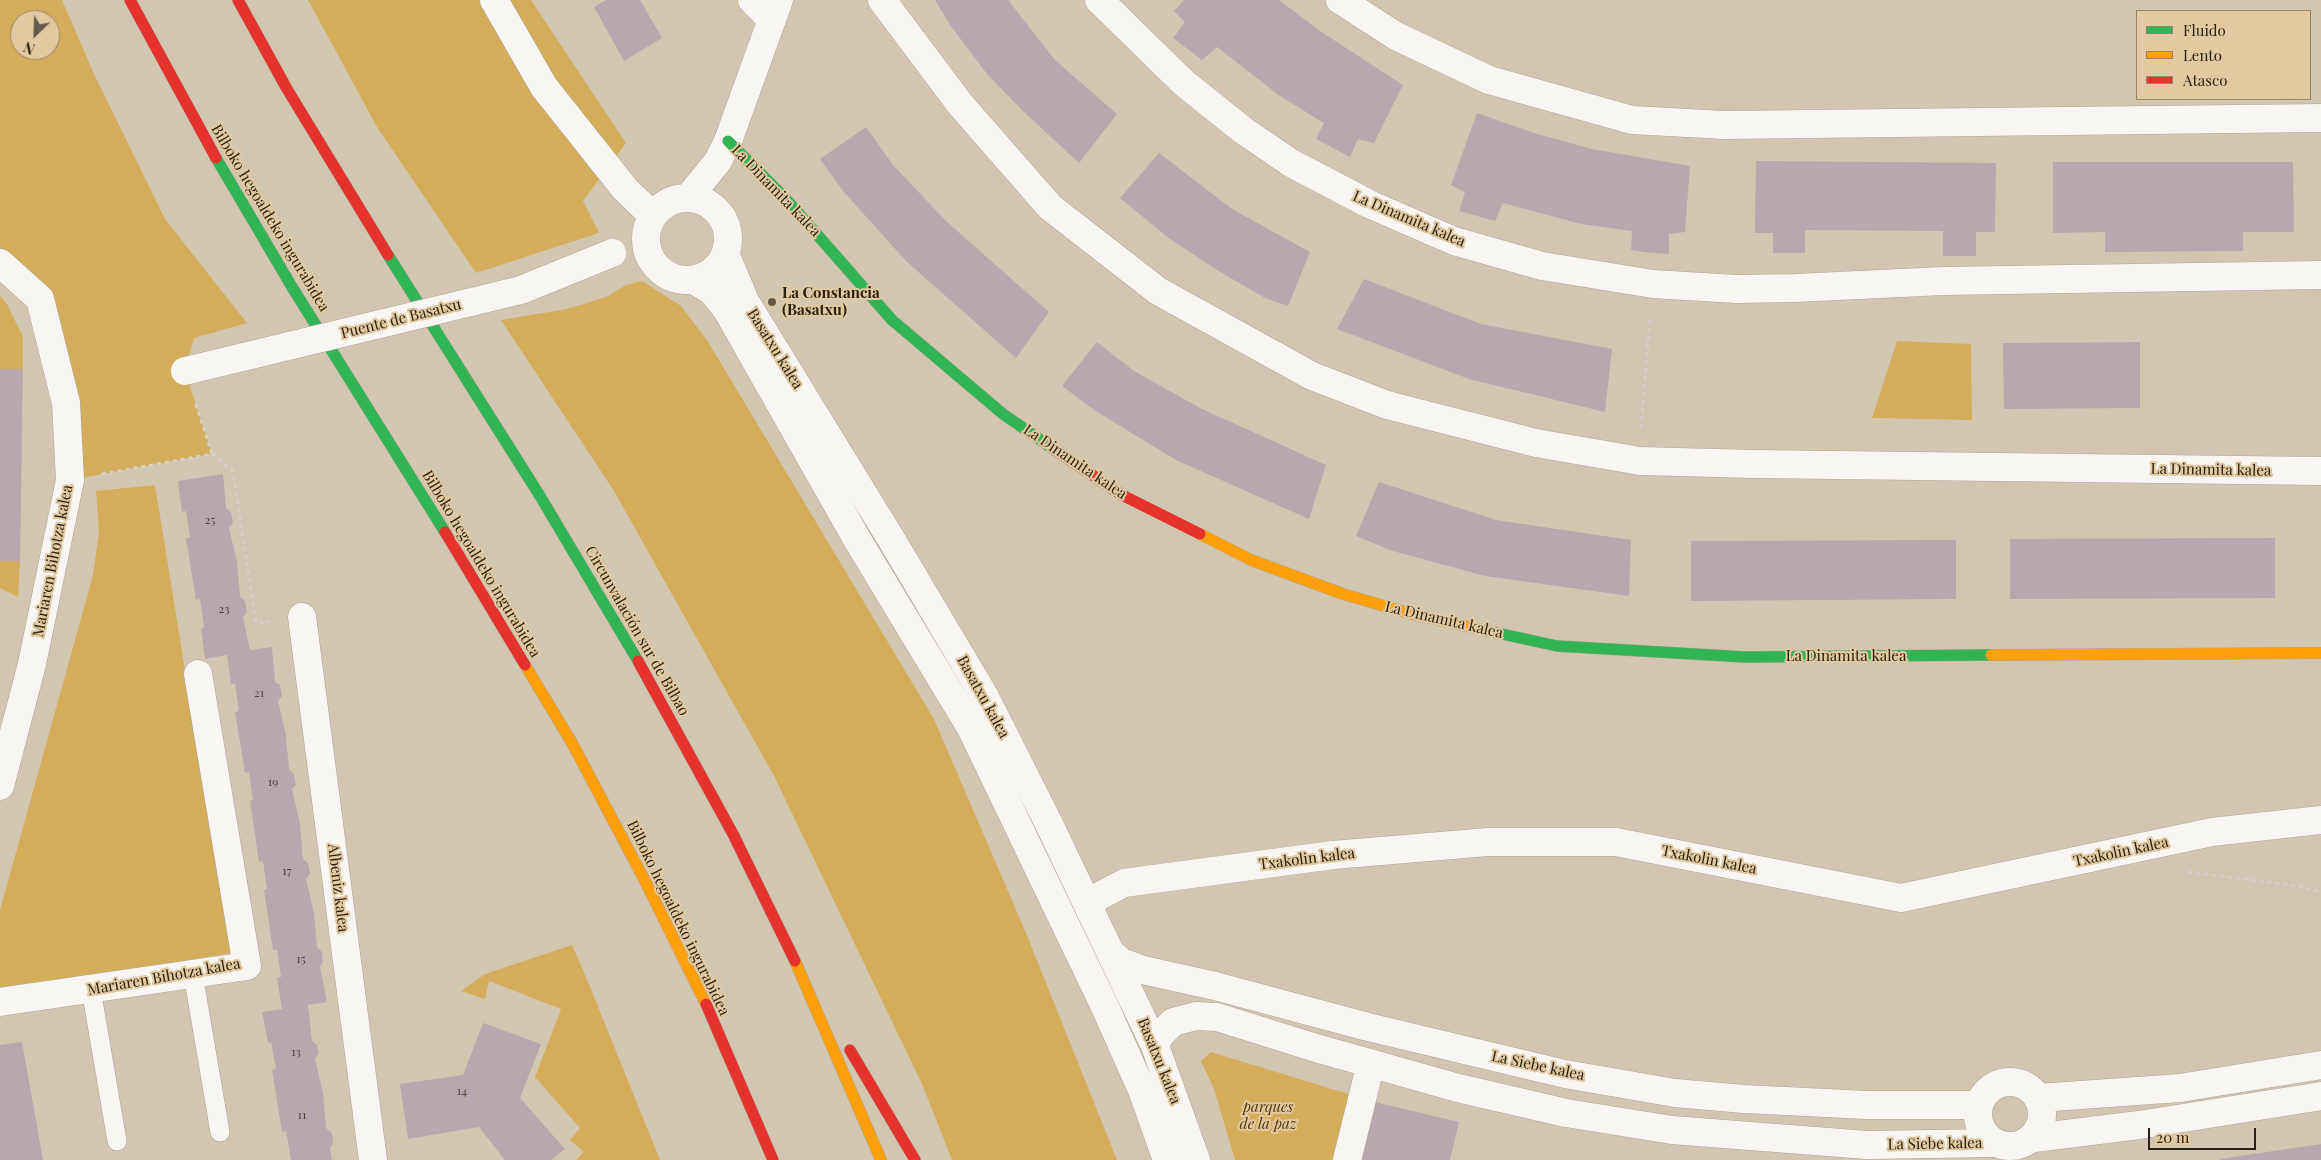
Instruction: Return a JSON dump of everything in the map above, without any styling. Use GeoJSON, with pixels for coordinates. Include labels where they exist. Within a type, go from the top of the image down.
{"type":"FeatureCollection","features":[{"type":"Feature","properties":{"kind":"main road","name":"Bilboko hegoaldeko ingurabidea"},"geometry":{"type":"LineString","coordinates":[[130,0],[190,113],[292,287],[454,547],[572,743],[701,992],[773,1160]]}},
{"type":"Feature","properties":{"kind":"main road","name":"Circunvalación sur de Bilbao"},"geometry":{"type":"LineString","coordinates":[[238,0],[286,89],[439,337],[540,496],[658,695],[733,834],[791,951]]}},
{"type":"Feature","properties":{"kind":"main road","name":"La Dinamita kalea"},"geometry":{"type":"LineString","coordinates":[[723,151],[785,198],[892,320],[1003,414],[1122,495],[1251,560],[1343,594],[1412,614],[1558,646],[1707,655],[1755,657],[2321,653]]}},
{"type":"Feature","properties":{"kind":"main road"},"geometry":{"type":"LineString","coordinates":[[791,951],[836,1026]]}},
{"type":"Feature","properties":{"kind":"main road"},"geometry":{"type":"LineString","coordinates":[[791,951],[881,1160]]}},
{"type":"Feature","properties":{"kind":"main road"},"geometry":{"type":"LineString","coordinates":[[846,1043],[916,1160]]}},
{"type":"Feature","properties":{"kind":"street"},"geometry":{"type":"LineString","coordinates":[[494,0],[544,86],[625,189],[653,216]]}},
{"type":"Feature","properties":{"kind":"street"},"geometry":{"type":"LineString","coordinates":[[688,198],[723,151],[775,10],[752,0]]}},
{"type":"Feature","properties":{"kind":"street","name":"La Dinamita kalea"},"geometry":{"type":"LineString","coordinates":[[882,0],[960,104],[1050,207],[1158,291],[1312,376],[1387,405],[1536,443],[1640,461],[2321,471]]}},
{"type":"Feature","properties":{"kind":"street","name":"La Dinamita kalea"},"geometry":{"type":"LineString","coordinates":[[1100,0],[1184,83],[1244,131],[1291,163],[1368,204],[1454,241],[1542,266],[1653,284],[1736,289],[1943,281],[2321,275]]}},
{"type":"Feature","properties":{"kind":"street"},"geometry":{"type":"LineString","coordinates":[[1340,0],[1396,36],[1489,80],[1632,120],[1724,125],[2321,118]]}},
{"type":"Feature","properties":{"kind":"street"},"geometry":{"type":"LineString","coordinates":[[722,216],[707,203],[688,198],[674,200],[662,206],[653,216],[646,238],[647,249],[660,271],[682,281],[695,280],[708,276],[718,268],[726,256],[729,235],[722,216],[723,151]]}},
{"type":"Feature","properties":{"kind":"street","name":"Puente de Basatxu"},"geometry":{"type":"LineString","coordinates":[[185,372],[521,290],[612,253],[647,249]]}},
{"type":"Feature","properties":{"kind":"street","name":"Basatxu kalea"},"geometry":{"type":"LineString","coordinates":[[726,256],[745,302],[893,542],[985,697],[1133,968],[1155,1046],[1196,1160]]}},
{"type":"Feature","properties":{"kind":"street","name":"Mariaren Bihotza kalea"},"geometry":{"type":"LineString","coordinates":[[0,263],[40,299],[66,403],[70,480],[32,664],[0,786]]}},
{"type":"Feature","properties":{"kind":"street","name":"Basatxu kalea"},"geometry":{"type":"LineString","coordinates":[[695,280],[712,291],[727,310],[858,541],[970,728],[1105,1007],[1142,1090],[1167,1160]]}},
{"type":"Feature","properties":{"kind":"street","name":"Albeniz kalea"},"geometry":{"type":"LineString","coordinates":[[302,617],[373,1160]]}},
{"type":"Feature","properties":{"kind":"street","name":"Mariaren Bihotza kalea"},"geometry":{"type":"LineString","coordinates":[[0,1002],[247,966],[198,674]]}},
{"type":"Feature","properties":{"kind":"street","name":"Txakolin kalea"},"geometry":{"type":"LineString","coordinates":[[1094,899],[1124,883],[1333,855],[1488,842],[1616,842],[1901,898],[2212,832],[2321,820]]}},
{"type":"Feature","properties":{"kind":"street"},"geometry":{"type":"LineString","coordinates":[[1105,1007],[1106,990],[1110,979],[1133,968],[1174,989],[1180,999],[1180,1011],[1173,1022],[1160,1034],[1155,1046]]}},
{"type":"Feature","properties":{"kind":"street","name":"La Siebe kalea"},"geometry":{"type":"LineString","coordinates":[[1133,968],[1215,986],[1368,1027],[1565,1074],[1675,1092],[1744,1099],[1867,1105],[1979,1105]]}},
{"type":"Feature","properties":{"kind":"street","name":"La Siebe kalea"},"geometry":{"type":"LineString","coordinates":[[1173,1022],[1196,1016],[1217,1017],[1458,1088],[1566,1113],[1672,1130],[1867,1145],[1993,1142]]}},
{"type":"Feature","properties":{"kind":"street"},"geometry":{"type":"LineString","coordinates":[[1347,1160],[1371,1063]]}},
{"type":"Feature","properties":{"kind":"street"},"geometry":{"type":"LineString","coordinates":[[2038,1098],[2180,1088],[2321,1064]]}},
{"type":"Feature","properties":{"kind":"street"},"geometry":{"type":"LineString","coordinates":[[2034,1138],[2043,1118],[2038,1098],[2031,1089],[2022,1084],[2001,1083],[1984,1096],[1979,1105],[1980,1126],[1993,1142],[2014,1147],[2034,1138],[2139,1125],[2321,1096]]}},
{"type":"Feature","properties":{"kind":"lane"},"geometry":{"type":"LineString","coordinates":[[193,974],[220,1132]]}},
{"type":"Feature","properties":{"kind":"lane"},"geometry":{"type":"LineString","coordinates":[[91,989],[117,1140]]}},
{"type":"Feature","properties":{"kind":"path"},"geometry":{"type":"LineString","coordinates":[[1641,429],[1650,316]]}},
{"type":"Feature","properties":{"kind":"path"},"geometry":{"type":"LineString","coordinates":[[185,372],[212,454],[233,470],[256,624],[302,617]]}},
{"type":"Feature","properties":{"kind":"path"},"geometry":{"type":"LineString","coordinates":[[70,480],[212,454]]}},
{"type":"Feature","properties":{"kind":"path"},"geometry":{"type":"LineString","coordinates":[[2181,871],[2298,886],[2321,892]]}},
{"type":"Feature","properties":{"kind":"green space"},"geometry":{"type":"Polygon","coordinates":[[[0,0],[62,0],[94,74],[165,219],[247,323],[194,338],[185,371],[212,454],[70,480],[40,299],[0,263],[0,0]]]}},
{"type":"Feature","properties":{"kind":"green space"},"geometry":{"type":"Polygon","coordinates":[[[308,0],[531,0],[626,143],[583,201],[599,233],[476,273],[377,127],[308,0]]]}},
{"type":"Feature","properties":{"kind":"green space"},"geometry":{"type":"Polygon","coordinates":[[[642,281],[681,306],[707,340],[934,719],[1026,933],[1117,1160],[952,1160],[922,1084],[774,776],[614,491],[501,320],[567,309],[606,297],[626,285],[642,281]]]}},
{"type":"Feature","properties":{"kind":"green space"},"geometry":{"type":"Polygon","coordinates":[[[0,296],[7,304],[23,337],[23,369],[0,369],[0,296]]]}},
{"type":"Feature","properties":{"kind":"green space"},"geometry":{"type":"Polygon","coordinates":[[[1897,341],[1971,344],[1972,420],[1872,418],[1897,341]]]}},
{"type":"Feature","properties":{"kind":"green space"},"geometry":{"type":"Polygon","coordinates":[[[155,485],[231,953],[0,991],[0,910],[93,575],[99,532],[96,491],[155,485]]]}},
{"type":"Feature","properties":{"kind":"green space"},"geometry":{"type":"Polygon","coordinates":[[[0,561],[20,561],[18,597],[0,588],[0,561]]]}},
{"type":"Feature","properties":{"kind":"green space"},"geometry":{"type":"Polygon","coordinates":[[[572,945],[660,1160],[576,1160],[584,1152],[570,1140],[580,1128],[535,1077],[561,1009],[489,981],[485,999],[461,991],[485,974],[572,945]]]}},
{"type":"Feature","properties":{"kind":"green space","name":"parques de la paz"},"geometry":{"type":"Polygon","coordinates":[[[1211,1052],[1371,1101],[1357,1160],[1235,1160],[1214,1089],[1201,1061],[1211,1052]]]}},
{"type":"Feature","properties":{"kind":"building"},"geometry":{"type":"Polygon","coordinates":[[[606,0],[640,0],[662,38],[624,61],[594,7],[606,0]]]}},
{"type":"Feature","properties":{"kind":"building"},"geometry":{"type":"Polygon","coordinates":[[[935,0],[1008,0],[1055,60],[1117,114],[1079,163],[1024,112],[987,74],[950,25],[935,0]]]}},
{"type":"Feature","properties":{"kind":"building"},"geometry":{"type":"Polygon","coordinates":[[[1184,0],[1279,0],[1320,31],[1403,85],[1374,143],[1358,139],[1350,157],[1316,139],[1324,123],[1280,96],[1217,47],[1202,60],[1173,38],[1185,22],[1174,11],[1184,0]]]}},
{"type":"Feature","properties":{"kind":"building"},"geometry":{"type":"Polygon","coordinates":[[[1477,113],[1534,133],[1592,149],[1690,166],[1685,232],[1669,234],[1669,254],[1644,252],[1631,250],[1632,231],[1581,224],[1503,203],[1495,221],[1459,211],[1465,192],[1451,185],[1477,113]]]}},
{"type":"Feature","properties":{"kind":"building"},"geometry":{"type":"Polygon","coordinates":[[[866,127],[893,165],[947,222],[1049,312],[1016,358],[907,262],[843,191],[820,159],[866,127]]]}},
{"type":"Feature","properties":{"kind":"building"},"geometry":{"type":"Polygon","coordinates":[[[1159,153],[1232,209],[1310,252],[1288,306],[1265,298],[1217,270],[1170,239],[1120,198],[1159,153]]]}},
{"type":"Feature","properties":{"kind":"building"},"geometry":{"type":"Polygon","coordinates":[[[1756,161],[1996,163],[1995,232],[1976,232],[1976,256],[1943,256],[1943,231],[1805,230],[1805,253],[1773,253],[1773,233],[1755,233],[1756,161]]]}},
{"type":"Feature","properties":{"kind":"building"},"geometry":{"type":"Polygon","coordinates":[[[2053,162],[2293,162],[2294,232],[2243,232],[2243,251],[2105,252],[2105,232],[2053,233],[2053,162]]]}},
{"type":"Feature","properties":{"kind":"building"},"geometry":{"type":"Polygon","coordinates":[[[1364,279],[1481,324],[1612,349],[1605,412],[1469,379],[1337,329],[1364,279]]]}},
{"type":"Feature","properties":{"kind":"building"},"geometry":{"type":"Polygon","coordinates":[[[1097,342],[1134,371],[1202,409],[1326,465],[1309,519],[1176,460],[1094,410],[1062,386],[1097,342]]]}},
{"type":"Feature","properties":{"kind":"building"},"geometry":{"type":"Polygon","coordinates":[[[2140,342],[2140,408],[2004,409],[2003,343],[2140,342]]]}},
{"type":"Feature","properties":{"kind":"building"},"geometry":{"type":"Polygon","coordinates":[[[0,369],[23,369],[20,561],[0,561],[0,369]]]}},
{"type":"Feature","properties":{"kind":"building"},"geometry":{"type":"Polygon","coordinates":[[[223,474],[226,508],[231,512],[233,523],[229,528],[237,562],[240,597],[245,601],[247,612],[243,617],[250,650],[272,647],[275,682],[280,685],[282,696],[278,701],[286,735],[289,770],[294,774],[296,785],[292,789],[300,824],[303,859],[308,863],[310,874],[306,879],[314,913],[317,947],[322,952],[323,962],[320,967],[327,1002],[308,1005],[312,1041],[317,1045],[319,1054],[315,1059],[323,1093],[326,1128],[332,1133],[333,1143],[330,1148],[332,1160],[291,1160],[286,1131],[282,1132],[272,1070],[276,1069],[271,1042],[268,1043],[262,1012],[282,1009],[277,978],[281,977],[277,950],[273,950],[264,890],[267,889],[263,861],[259,862],[250,801],[253,800],[249,772],[245,773],[235,712],[239,711],[235,684],[231,684],[227,655],[205,659],[201,628],[204,627],[200,599],[196,600],[186,538],[190,538],[186,511],[182,512],[178,481],[223,474]]]}},
{"type":"Feature","properties":{"kind":"building"},"geometry":{"type":"Polygon","coordinates":[[[1379,482],[1496,520],[1631,540],[1629,596],[1485,576],[1393,551],[1356,536],[1379,482]]]}},
{"type":"Feature","properties":{"kind":"building"},"geometry":{"type":"Polygon","coordinates":[[[2275,538],[2275,598],[2010,599],[2010,539],[2275,538]]]}},
{"type":"Feature","properties":{"kind":"building"},"geometry":{"type":"Polygon","coordinates":[[[1956,540],[1956,599],[1691,601],[1691,541],[1956,540]]]}},
{"type":"Feature","properties":{"kind":"building"},"geometry":{"type":"Polygon","coordinates":[[[483,1023],[541,1044],[520,1098],[565,1149],[551,1160],[505,1160],[479,1127],[408,1139],[400,1084],[463,1075],[483,1023]]]}},
{"type":"Feature","properties":{"kind":"building"},"geometry":{"type":"Polygon","coordinates":[[[22,1042],[43,1160],[0,1160],[0,1045],[22,1042]]]}},
{"type":"Feature","properties":{"kind":"building"},"geometry":{"type":"Polygon","coordinates":[[[1371,1101],[1459,1122],[1450,1160],[1357,1160],[1371,1101]]]}},
{"type":"Feature","properties":{"kind":"building"},"geometry":{"type":"Polygon","coordinates":[[[2321,1144],[2321,1160],[2220,1160],[2220,1159],[2321,1144]]]}},
{"type":"Feature","properties":{"kind":"traffic: fast"},"geometry":{"type":"LineString","coordinates":[[728,141],[785,198],[892,320],[1003,414],[1055,450]]}},
{"type":"Feature","properties":{"kind":"traffic: fast"},"geometry":{"type":"LineString","coordinates":[[216,158],[292,287],[445,532]]}},
{"type":"Feature","properties":{"kind":"traffic: fast"},"geometry":{"type":"LineString","coordinates":[[388,255],[540,496],[638,661]]}},
{"type":"Feature","properties":{"kind":"traffic: fast"},"geometry":{"type":"LineString","coordinates":[[1479,629],[1557,646],[1745,657],[1991,655]]}},
{"type":"Feature","properties":{"kind":"traffic: slow"},"geometry":{"type":"LineString","coordinates":[[1200,534],[1251,560],[1343,594],[1412,614],[1479,629]]}},
{"type":"Feature","properties":{"kind":"traffic: slow"},"geometry":{"type":"LineString","coordinates":[[1991,655],[2321,653]]}},
{"type":"Feature","properties":{"kind":"traffic: slow"},"geometry":{"type":"LineString","coordinates":[[525,665],[572,743],[644,879],[706,1004]]}},
{"type":"Feature","properties":{"kind":"traffic: slow"},"geometry":{"type":"LineString","coordinates":[[795,961],[881,1160]]}},
{"type":"Feature","properties":{"kind":"traffic: jam"},"geometry":{"type":"LineString","coordinates":[[130,0],[216,158]]}},
{"type":"Feature","properties":{"kind":"traffic: jam"},"geometry":{"type":"LineString","coordinates":[[238,0],[287,89],[388,255]]}},
{"type":"Feature","properties":{"kind":"traffic: jam"},"geometry":{"type":"LineString","coordinates":[[1055,450],[1122,495],[1200,534]]}},
{"type":"Feature","properties":{"kind":"traffic: jam"},"geometry":{"type":"LineString","coordinates":[[445,532],[525,665]]}},
{"type":"Feature","properties":{"kind":"traffic: jam"},"geometry":{"type":"LineString","coordinates":[[638,661],[733,834],[795,961]]}},
{"type":"Feature","properties":{"kind":"traffic: jam"},"geometry":{"type":"LineString","coordinates":[[706,1004],[773,1160]]}},
{"type":"Feature","properties":{"kind":"traffic: jam"},"geometry":{"type":"LineString","coordinates":[[850,1050],[915,1160]]}},
{"type":"Feature","properties":{"kind":"place","name":"La Constancia (Basatxu)"},"geometry":{"type":"Point","coordinates":[772,302]}}]}
